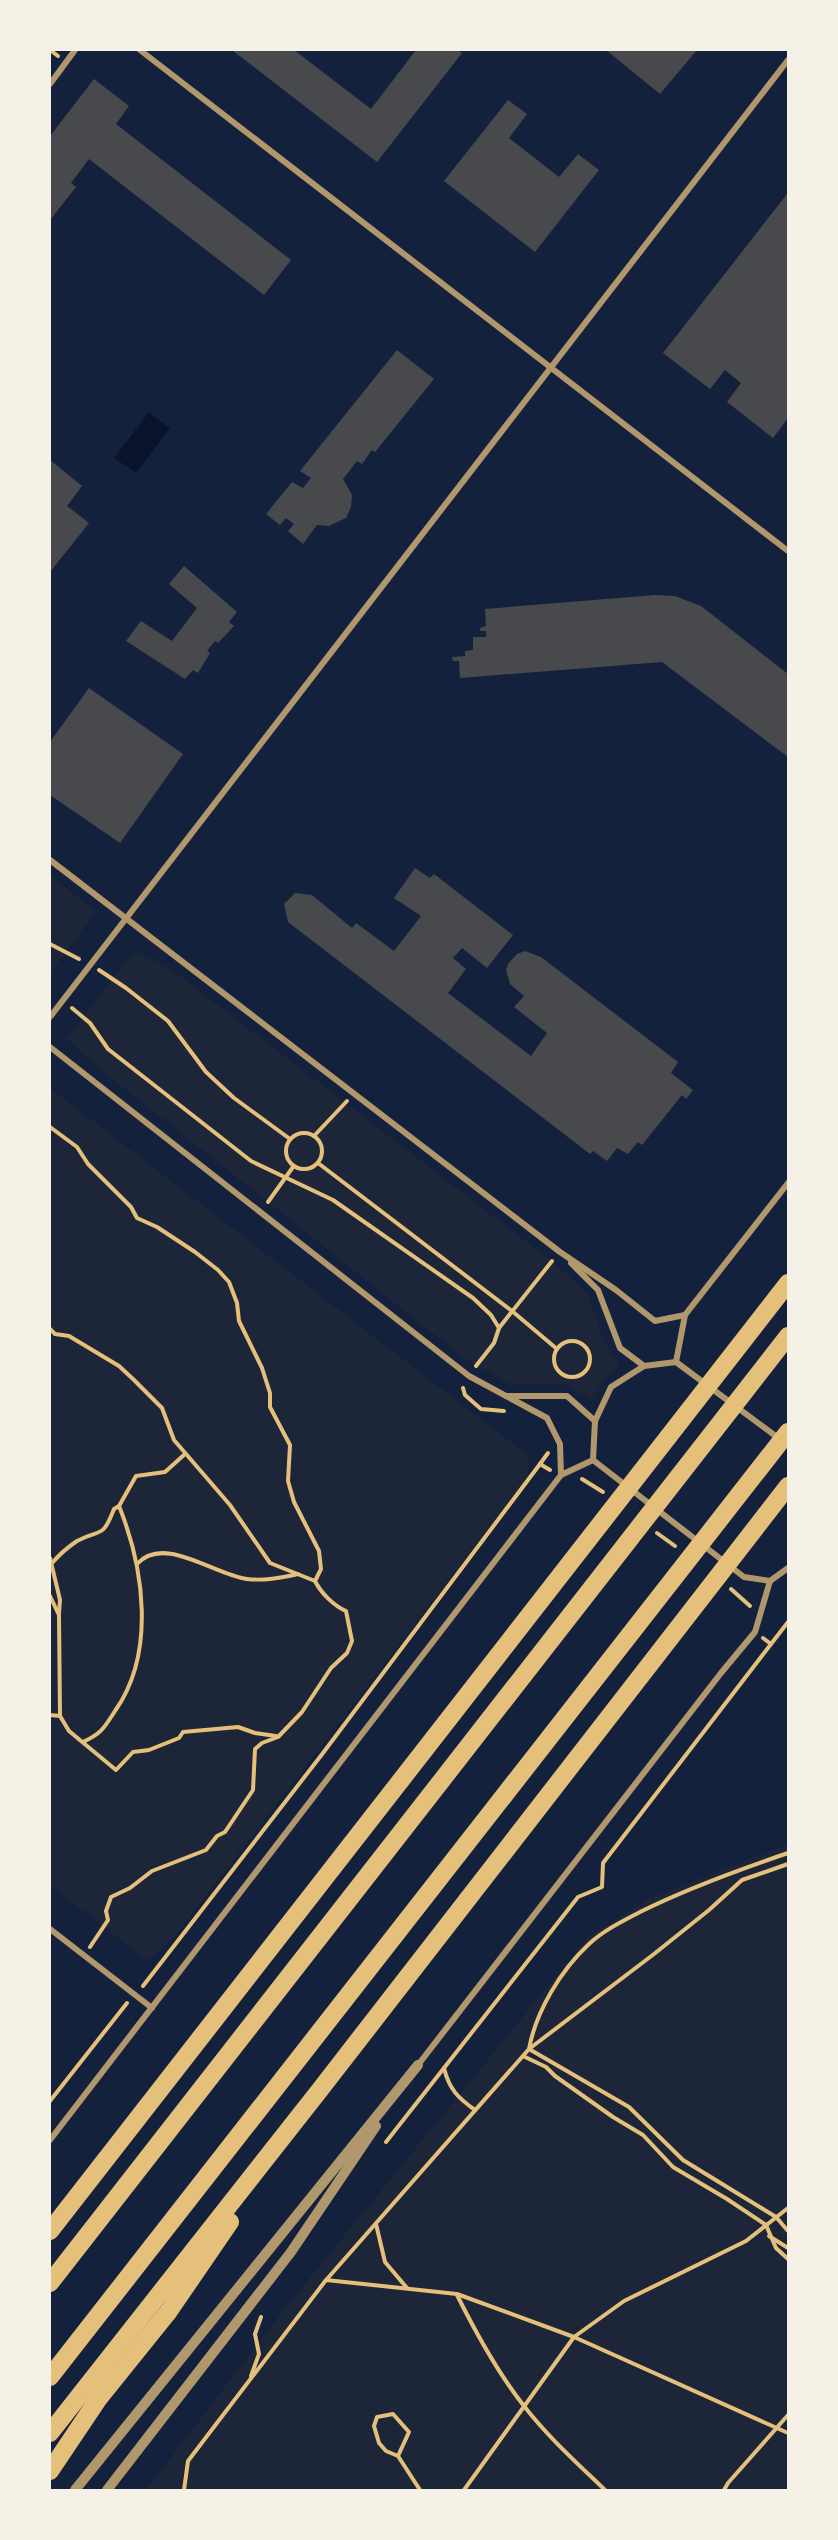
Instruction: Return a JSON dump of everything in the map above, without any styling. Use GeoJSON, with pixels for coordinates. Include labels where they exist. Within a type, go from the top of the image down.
{"type":"FeatureCollection","features":[{"type":"Feature","properties":{"kind":"highway"},"geometry":{"type":"LineString","coordinates":[[50,2231],[786,1285]]}},
{"type":"Feature","properties":{"kind":"highway"},"geometry":{"type":"LineString","coordinates":[[50,2283],[789,1336]]}},
{"type":"Feature","properties":{"kind":"highway"},"geometry":{"type":"LineString","coordinates":[[50,2377],[789,1432]]}},
{"type":"Feature","properties":{"kind":"highway"},"geometry":{"type":"LineString","coordinates":[[50,2433],[789,1486]]}},
{"type":"Feature","properties":{"kind":"highway"},"geometry":{"type":"LineString","coordinates":[[50,2471],[99,2398],[169,2311],[319,2091]]}},
{"type":"Feature","properties":{"kind":"street"},"geometry":{"type":"LineString","coordinates":[[50,84],[75,50]]}},
{"type":"Feature","properties":{"kind":"street"},"geometry":{"type":"LineString","coordinates":[[140,50],[789,551]]}},
{"type":"Feature","properties":{"kind":"street"},"geometry":{"type":"LineString","coordinates":[[50,1017],[789,60]]}},
{"type":"Feature","properties":{"kind":"street"},"geometry":{"type":"LineString","coordinates":[[50,860],[560,1252],[616,1290],[656,1321],[685,1315]]}},
{"type":"Feature","properties":{"kind":"street"},"geometry":{"type":"LineString","coordinates":[[50,1047],[469,1376],[547,1418],[560,1444],[561,1475]]}},
{"type":"Feature","properties":{"kind":"street"},"geometry":{"type":"LineString","coordinates":[[676,1362],[685,1315],[789,1183]]}},
{"type":"Feature","properties":{"kind":"street"},"geometry":{"type":"LineString","coordinates":[[560,1252],[598,1290],[621,1348],[644,1366]]}},
{"type":"Feature","properties":{"kind":"street"},"geometry":{"type":"LineString","coordinates":[[593,1460],[595,1421],[611,1388],[644,1366],[676,1362],[789,1445]]}},
{"type":"Feature","properties":{"kind":"street"},"geometry":{"type":"LineString","coordinates":[[506,1396],[567,1396],[595,1421]]}},
{"type":"Feature","properties":{"kind":"street"},"geometry":{"type":"LineString","coordinates":[[50,2140],[561,1475],[593,1460]]}},
{"type":"Feature","properties":{"kind":"street"},"geometry":{"type":"LineString","coordinates":[[593,1460],[744,1577],[770,1581]]}},
{"type":"Feature","properties":{"kind":"street"},"geometry":{"type":"LineString","coordinates":[[75,2490],[418,2065],[721,1672],[755,1632],[770,1581],[789,1568]]}},
{"type":"Feature","properties":{"kind":"street"},"geometry":{"type":"LineString","coordinates":[[50,1929],[152,2008]]}},
{"type":"Feature","properties":{"kind":"street"},"geometry":{"type":"LineString","coordinates":[[107,2490],[291,2252],[418,2065]]}},
{"type":"Feature","properties":{"kind":"path"},"geometry":{"type":"LineString","coordinates":[[50,944],[90,965],[126,988],[168,1021],[206,1072],[234,1098],[290,1139]]}},
{"type":"Feature","properties":{"kind":"path"},"geometry":{"type":"LineString","coordinates":[[62,1000],[90,1023],[108,1049],[251,1161],[333,1200],[473,1298],[491,1315],[499,1328]]}},
{"type":"Feature","properties":{"kind":"path"},"geometry":{"type":"LineString","coordinates":[[314,1136],[354,1094]]}},
{"type":"Feature","properties":{"kind":"path"},"geometry":{"type":"LineString","coordinates":[[50,1127],[77,1147],[88,1164],[131,1207],[137,1218],[157,1227],[195,1252],[229,1282],[237,1303],[239,1321],[262,1368],[270,1394],[270,1407],[290,1445],[288,1482],[309,1536],[319,1551],[321,1569],[315,1581]]}},
{"type":"Feature","properties":{"kind":"path"},"geometry":{"type":"LineString","coordinates":[[306,1133],[314,1136],[321,1143],[322,1154],[318,1163],[302,1170],[293,1167],[287,1159],[286,1149],[290,1139],[297,1134],[306,1133]]}},
{"type":"Feature","properties":{"kind":"path"},"geometry":{"type":"LineString","coordinates":[[318,1163],[512,1311],[557,1349]]}},
{"type":"Feature","properties":{"kind":"path"},"geometry":{"type":"LineString","coordinates":[[260,1213],[293,1167]]}},
{"type":"Feature","properties":{"kind":"path"},"geometry":{"type":"LineString","coordinates":[[512,1411],[481,1409],[465,1395],[463,1388],[469,1376],[494,1343],[499,1328],[560,1252]]}},
{"type":"Feature","properties":{"kind":"path"},"geometry":{"type":"LineString","coordinates":[[50,1329],[55,1334],[69,1336],[119,1366],[162,1408],[174,1440],[230,1505],[270,1563],[315,1581],[339,1608],[346,1611],[352,1641],[347,1653],[331,1668],[302,1712],[278,1737],[262,1743],[255,1749],[253,1790],[225,1832],[217,1836],[206,1850],[152,1870],[130,1888],[111,1897],[106,1911],[108,1920],[84,1955]]}},
{"type":"Feature","properties":{"kind":"path"},"geometry":{"type":"LineString","coordinates":[[573,1340],[582,1343],[589,1351],[591,1360],[588,1369],[581,1375],[571,1377],[562,1374],[556,1367],[554,1358],[557,1349],[564,1342],[573,1340]]}},
{"type":"Feature","properties":{"kind":"path"},"geometry":{"type":"LineString","coordinates":[[50,2101],[113,2018],[171,1952],[540,1464],[549,1451],[549,1443]]}},
{"type":"Feature","properties":{"kind":"path"},"geometry":{"type":"LineString","coordinates":[[185,1454],[165,1472],[136,1476],[119,1506],[114,1509],[108,1525],[100,1534],[78,1541],[50,1560],[60,1600],[60,1716],[69,1731],[116,1770],[133,1752],[159,1746],[178,1738],[183,1732],[238,1727],[278,1737]]}},
{"type":"Feature","properties":{"kind":"path"},"geometry":{"type":"LineString","coordinates":[[540,1464],[574,1480],[584,1479],[604,1492]]}},
{"type":"Feature","properties":{"kind":"path"},"geometry":{"type":"LineString","coordinates":[[82,1742],[99,1734],[124,1699],[137,1668],[141,1621],[140,1582],[133,1546],[119,1506]]}},
{"type":"Feature","properties":{"kind":"path"},"geometry":{"type":"LineString","coordinates":[[650,1527],[678,1548]]}},
{"type":"Feature","properties":{"kind":"path"},"geometry":{"type":"LineString","coordinates":[[137,1564],[144,1556],[162,1552],[245,1578],[275,1580],[300,1574]]}},
{"type":"Feature","properties":{"kind":"path"},"geometry":{"type":"LineString","coordinates":[[724,1584],[743,1598]]}},
{"type":"Feature","properties":{"kind":"path"},"geometry":{"type":"LineString","coordinates":[[50,1596],[59,1615]]}},
{"type":"Feature","properties":{"kind":"path"},"geometry":{"type":"LineString","coordinates":[[379,2151],[578,1897],[602,1887],[603,1863],[771,1644]]}},
{"type":"Feature","properties":{"kind":"path"},"geometry":{"type":"LineString","coordinates":[[50,1715],[60,1716]]}},
{"type":"Feature","properties":{"kind":"path"},"geometry":{"type":"LineString","coordinates":[[184,2490],[188,2461],[326,2280],[529,2049],[654,1954],[742,1880],[788,1864],[786,1853],[703,1883],[662,1901],[620,1922],[590,1943],[557,1983],[532,2031],[529,2049]]}},
{"type":"Feature","properties":{"kind":"path"},"geometry":{"type":"LineString","coordinates":[[529,2049],[629,2108],[683,2160],[776,2217],[789,2231]]}},
{"type":"Feature","properties":{"kind":"path"},"geometry":{"type":"LineString","coordinates":[[523,2056],[546,2067],[555,2076],[613,2117],[643,2135],[673,2167],[766,2225],[769,2236],[782,2255],[789,2259]]}},
{"type":"Feature","properties":{"kind":"path"},"geometry":{"type":"LineString","coordinates":[[444,2068],[448,2084],[457,2097],[476,2110]]}},
{"type":"Feature","properties":{"kind":"path"},"geometry":{"type":"LineString","coordinates":[[465,2490],[574,2337],[624,2301],[746,2241],[789,2208]]}},
{"type":"Feature","properties":{"kind":"path"},"geometry":{"type":"LineString","coordinates":[[376,2223],[385,2262],[408,2289]]}},
{"type":"Feature","properties":{"kind":"path"},"geometry":{"type":"LineString","coordinates":[[769,2236],[789,2248]]}},
{"type":"Feature","properties":{"kind":"path"},"geometry":{"type":"LineString","coordinates":[[326,2280],[457,2294],[574,2337],[789,2433]]}},
{"type":"Feature","properties":{"kind":"path"},"geometry":{"type":"LineString","coordinates":[[457,2294],[479,2339],[524,2406],[555,2441],[605,2490]]}},
{"type":"Feature","properties":{"kind":"path"},"geometry":{"type":"LineString","coordinates":[[249,2380],[259,2354],[255,2334],[261,2315]]}},
{"type":"Feature","properties":{"kind":"path"},"geometry":{"type":"LineString","coordinates":[[398,2456],[408,2432],[393,2414],[377,2417],[374,2426],[379,2443],[386,2451],[398,2456],[420,2490]]}},
{"type":"Feature","properties":{"kind":"path"},"geometry":{"type":"LineString","coordinates":[[724,2490],[789,2415]]}},
{"type":"Feature","properties":{"kind":"shaded area"},"geometry":{"type":"Polygon","coordinates":[[[149,412],[170,428],[136,473],[114,458],[149,412]]]}},
{"type":"Feature","properties":{"kind":"shaded area"},"geometry":{"type":"Polygon","coordinates":[[[50,875],[96,912],[50,973],[50,875]]]}},
{"type":"Feature","properties":{"kind":"shaded area"},"geometry":{"type":"Polygon","coordinates":[[[134,951],[172,970],[544,1255],[587,1292],[605,1344],[620,1364],[603,1380],[592,1400],[566,1385],[509,1383],[468,1361],[99,1068],[67,1039],[134,951]]]}},
{"type":"Feature","properties":{"kind":"shaded area"},"geometry":{"type":"Polygon","coordinates":[[[50,1088],[529,1456],[528,1479],[174,1937],[147,1961],[50,1885],[50,1088]]]}},
{"type":"Feature","properties":{"kind":"shaded area"},"geometry":{"type":"Polygon","coordinates":[[[788,1844],[788,2490],[146,2490],[286,2307],[589,1936],[649,1899],[788,1844]]]}},
{"type":"Feature","properties":{"kind":"building"},"geometry":{"type":"Polygon","coordinates":[[[232,50],[294,50],[371,109],[416,50],[457,50],[462,53],[377,162],[232,50]]]}},
{"type":"Feature","properties":{"kind":"building"},"geometry":{"type":"Polygon","coordinates":[[[606,50],[697,50],[660,94],[606,50]]]}},
{"type":"Feature","properties":{"kind":"building"},"geometry":{"type":"Polygon","coordinates":[[[94,79],[129,106],[116,124],[291,260],[264,295],[89,159],[71,183],[76,187],[50,220],[50,136],[94,79]]]}},
{"type":"Feature","properties":{"kind":"building"},"geometry":{"type":"Polygon","coordinates":[[[508,100],[527,114],[509,138],[559,177],[578,154],[599,170],[535,252],[444,181],[508,100]]]}},
{"type":"Feature","properties":{"kind":"building"},"geometry":{"type":"Polygon","coordinates":[[[787,194],[788,418],[773,438],[727,402],[741,383],[725,370],[710,389],[663,353],[787,194]]]}},
{"type":"Feature","properties":{"kind":"building"},"geometry":{"type":"Polygon","coordinates":[[[397,350],[434,379],[375,452],[372,450],[362,464],[357,461],[343,479],[352,495],[351,507],[346,518],[329,526],[317,525],[303,544],[288,531],[294,524],[286,518],[280,525],[266,514],[292,482],[303,488],[311,478],[300,471],[397,350]]]}},
{"type":"Feature","properties":{"kind":"building"},"geometry":{"type":"Polygon","coordinates":[[[50,460],[82,486],[67,506],[89,523],[50,572],[50,460]]]}},
{"type":"Feature","properties":{"kind":"building"},"geometry":{"type":"Polygon","coordinates":[[[184,566],[237,612],[229,622],[234,626],[218,643],[215,641],[207,651],[210,653],[198,673],[193,670],[185,679],[126,641],[141,621],[172,641],[197,608],[169,584],[184,566]]]}},
{"type":"Feature","properties":{"kind":"building"},"geometry":{"type":"Polygon","coordinates":[[[655,595],[675,596],[701,606],[788,674],[788,757],[662,662],[460,678],[459,661],[453,661],[452,657],[465,656],[465,651],[473,650],[473,637],[486,637],[486,631],[480,631],[480,628],[486,626],[485,609],[655,595]]]}},
{"type":"Feature","properties":{"kind":"building"},"geometry":{"type":"Polygon","coordinates":[[[89,688],[183,754],[120,843],[50,795],[50,742],[89,688]]]}},
{"type":"Feature","properties":{"kind":"building"},"geometry":{"type":"Polygon","coordinates":[[[415,868],[430,878],[434,874],[513,935],[487,968],[462,948],[453,958],[466,969],[448,993],[531,1056],[547,1033],[514,1007],[524,996],[510,984],[506,970],[517,954],[525,951],[541,957],[678,1062],[671,1073],[693,1090],[686,1099],[682,1095],[642,1145],[638,1142],[628,1154],[617,1148],[607,1161],[593,1151],[590,1154],[288,922],[284,904],[295,893],[312,895],[352,928],[356,923],[394,951],[421,916],[394,898],[415,868]]]}}]}
